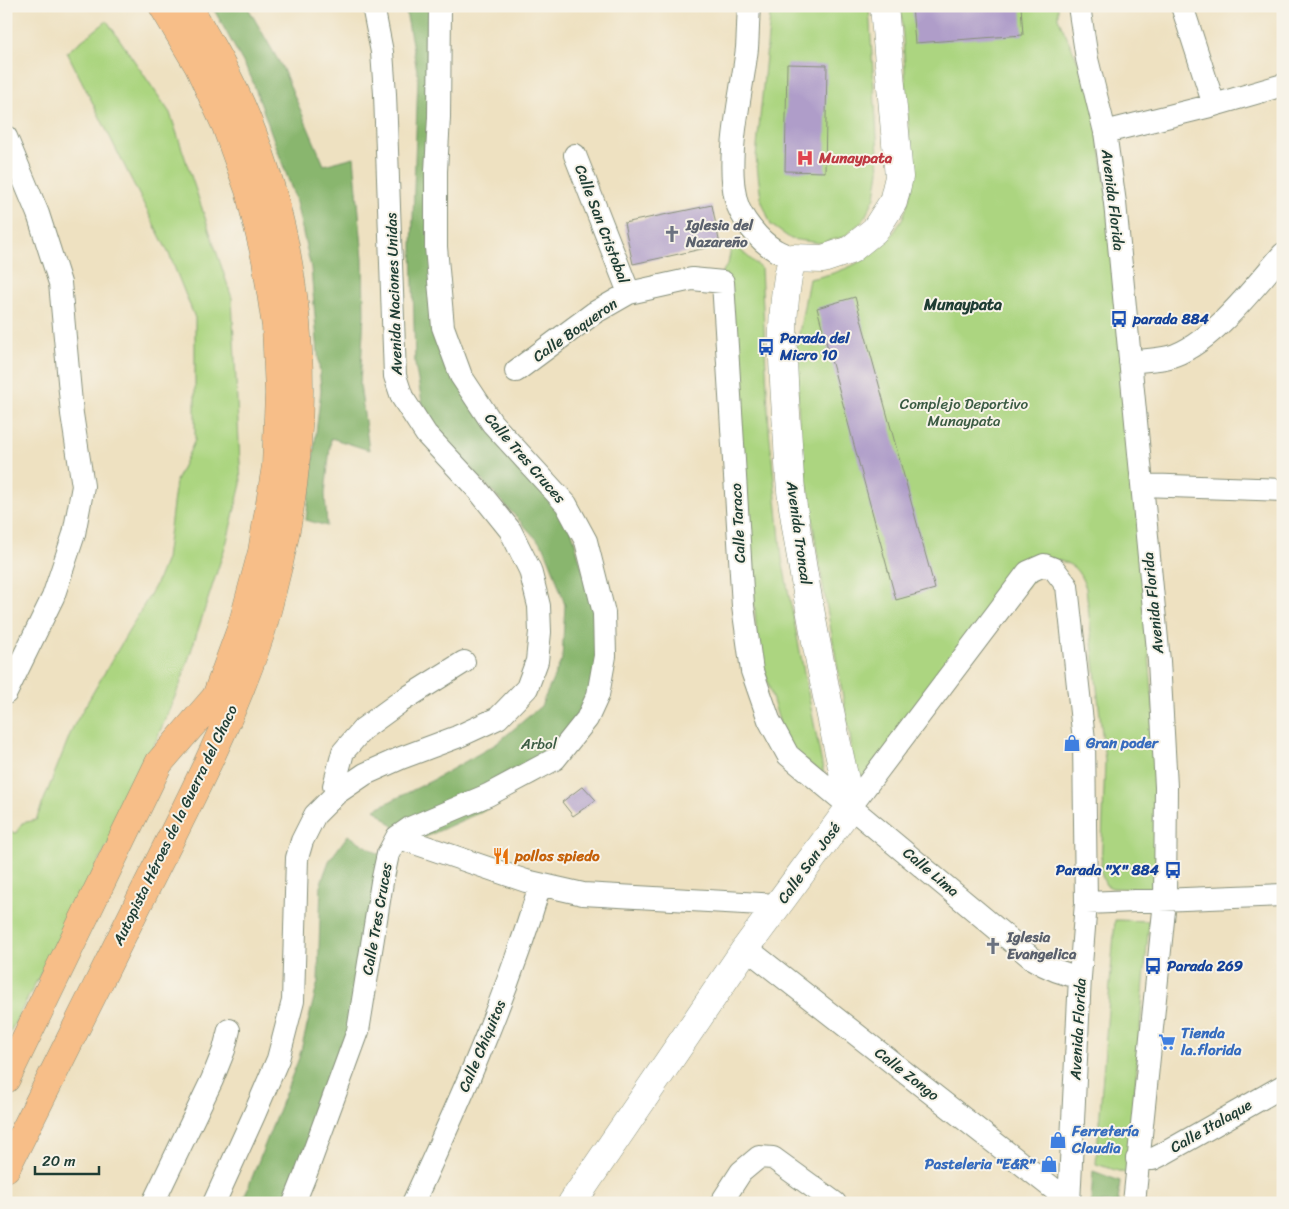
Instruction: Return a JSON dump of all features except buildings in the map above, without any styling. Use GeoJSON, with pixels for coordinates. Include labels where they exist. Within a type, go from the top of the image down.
{"type":"FeatureCollection","features":[{"type":"Feature","properties":{"kind":"highway","name":"Autopista Héroes de la Guerra del Chaco"},"geometry":{"type":"LineString","coordinates":[[6,1079],[158,763],[216,698],[242,626],[262,552],[276,466],[279,393],[276,326],[260,234],[249,190],[226,126],[198,64],[164,6]]}},
{"type":"Feature","properties":{"kind":"highway","name":"Autopista Héroes de la Guerra del Chaco"},"geometry":{"type":"LineString","coordinates":[[6,1168],[202,776],[234,704],[262,630],[282,552],[296,471],[300,395],[297,323],[286,250],[270,184],[246,117],[217,55],[188,6]]}},
{"type":"Feature","properties":{"kind":"street","name":"Avenida Naciones Unidas"},"geometry":{"type":"LineString","coordinates":[[214,1203],[278,1059],[293,1001],[297,858],[302,841],[315,815],[337,793],[365,774],[457,737],[498,718],[528,688],[537,660],[540,632],[539,606],[530,570],[510,530],[478,490],[426,434],[402,396],[395,376],[385,94],[382,52],[373,6]]}},
{"type":"Feature","properties":{"kind":"street","name":"Calle Tres Cruces"},"geometry":{"type":"LineString","coordinates":[[294,1203],[358,1031],[382,882],[388,854],[397,837],[410,828],[488,795],[555,759],[587,719],[598,696],[605,656],[604,613],[586,541],[566,504],[492,423],[461,376],[443,327],[436,247],[440,6]]}},
{"type":"Feature","properties":{"kind":"street"},"geometry":{"type":"LineString","coordinates":[[748,6],[747,48],[736,121],[733,159],[736,201],[748,223],[762,241],[775,251],[792,258],[823,259],[850,250],[874,230],[893,202],[899,177],[884,6]]}},
{"type":"Feature","properties":{"kind":"street","name":"Avenida Florida"},"geometry":{"type":"LineString","coordinates":[[1079,6],[1087,59],[1105,132],[1115,203],[1158,661],[1165,778],[1165,901],[1134,1203]]}},
{"type":"Feature","properties":{"kind":"street"},"geometry":{"type":"LineString","coordinates":[[1182,6],[1214,105]]}},
{"type":"Feature","properties":{"kind":"street"},"geometry":{"type":"LineString","coordinates":[[1105,132],[1214,105],[1283,84]]}},
{"type":"Feature","properties":{"kind":"street"},"geometry":{"type":"LineString","coordinates":[[6,137],[38,214],[60,283],[72,414],[83,486],[74,534],[54,597],[6,693]]}},
{"type":"Feature","properties":{"kind":"street","name":"Calle San Cristobal"},"geometry":{"type":"LineString","coordinates":[[575,155],[629,292]]}},
{"type":"Feature","properties":{"kind":"street"},"geometry":{"type":"LineString","coordinates":[[1130,362],[1170,357],[1203,340],[1244,300],[1283,254]]}},
{"type":"Feature","properties":{"kind":"street","name":"Avenida Troncal"},"geometry":{"type":"LineString","coordinates":[[792,258],[786,283],[782,326],[784,397],[793,506],[828,708],[851,806]]}},
{"type":"Feature","properties":{"kind":"street","name":"Calle Boqueron"},"geometry":{"type":"LineString","coordinates":[[516,371],[594,313],[629,292],[692,279],[723,282]]}},
{"type":"Feature","properties":{"kind":"street","name":"Calle Taraco"},"geometry":{"type":"LineString","coordinates":[[723,282],[743,606],[752,671],[769,720],[788,754]]}},
{"type":"Feature","properties":{"kind":"street"},"geometry":{"type":"LineString","coordinates":[[1142,485],[1283,490]]}},
{"type":"Feature","properties":{"kind":"street","name":"Calle San José"},"geometry":{"type":"LineString","coordinates":[[572,1203],[746,948],[1028,572],[1044,565],[1054,569],[1067,586]]}},
{"type":"Feature","properties":{"kind":"street","name":"Avenida Florida"},"geometry":{"type":"LineString","coordinates":[[1067,586],[1084,740],[1086,903],[1080,977],[1068,1202]]}},
{"type":"Feature","properties":{"kind":"street"},"geometry":{"type":"LineString","coordinates":[[337,793],[334,786],[343,752],[363,728],[400,702],[464,662]]}},
{"type":"Feature","properties":{"kind":"street","name":"Calle Lima"},"geometry":{"type":"LineString","coordinates":[[788,754],[1048,969],[1080,977]]}},
{"type":"Feature","properties":{"kind":"street"},"geometry":{"type":"LineString","coordinates":[[397,837],[540,885],[583,894],[778,905]]}},
{"type":"Feature","properties":{"kind":"street","name":"Calle Chiquitos"},"geometry":{"type":"LineString","coordinates":[[413,1203],[507,987],[540,885]]}},
{"type":"Feature","properties":{"kind":"street"},"geometry":{"type":"LineString","coordinates":[[1086,903],[1283,895]]}},
{"type":"Feature","properties":{"kind":"street","name":"Calle Zongo"},"geometry":{"type":"LineString","coordinates":[[746,948],[1068,1202]]}},
{"type":"Feature","properties":{"kind":"street"},"geometry":{"type":"LineString","coordinates":[[153,1203],[212,1080],[224,1050],[229,1030]]}},
{"type":"Feature","properties":{"kind":"street","name":"Calle Italaque"},"geometry":{"type":"LineString","coordinates":[[1137,1160],[1153,1159],[1163,1154],[1283,1086]]}},
{"type":"Feature","properties":{"kind":"street"},"geometry":{"type":"LineString","coordinates":[[721,1203],[741,1172],[759,1157],[772,1158],[835,1203]]}},
{"type":"Feature","properties":{"kind":"green space"},"geometry":{"type":"Polygon","coordinates":[[[212,6],[247,6],[282,67],[324,165],[354,157],[363,258],[364,314],[360,385],[369,450],[331,438],[325,494],[327,526],[306,520],[321,390],[311,268],[295,198],[251,77],[212,6]]]}},
{"type":"Feature","properties":{"kind":"green space","name":"Arbol"},"geometry":{"type":"Polygon","coordinates":[[[405,6],[438,6],[442,246],[452,352],[565,506],[611,674],[556,766],[485,810],[423,838],[399,832],[375,809],[433,780],[496,744],[541,706],[562,659],[565,605],[544,547],[437,432],[422,402],[415,364],[412,246],[418,76],[405,6]]]}},
{"type":"Feature","properties":{"kind":"green space"},"geometry":{"type":"Polygon","coordinates":[[[771,6],[869,6],[879,171],[875,197],[863,221],[844,237],[820,243],[791,239],[771,225],[761,199],[756,157],[771,6]]]}},
{"type":"Feature","properties":{"kind":"green space","name":"Complejo Deportivo Munaypata"},"geometry":{"type":"Polygon","coordinates":[[[901,6],[1058,6],[1058,18],[1091,89],[1118,267],[1155,728],[1157,886],[1150,889],[1112,888],[1106,885],[1103,879],[1101,871],[1105,761],[1086,588],[1074,567],[1065,562],[1051,559],[850,792],[851,742],[818,558],[799,427],[796,350],[809,279],[838,272],[876,251],[895,230],[907,206],[912,187],[901,6]]]}},
{"type":"Feature","properties":{"kind":"green space"},"geometry":{"type":"Polygon","coordinates":[[[107,21],[170,113],[232,298],[241,484],[227,541],[180,685],[126,810],[6,1040],[6,831],[16,833],[22,823],[36,820],[73,727],[155,586],[166,559],[176,481],[195,440],[195,318],[169,254],[67,52],[107,21]]]}},
{"type":"Feature","properties":{"kind":"green space"},"geometry":{"type":"Polygon","coordinates":[[[732,243],[761,268],[769,429],[782,559],[824,775],[786,745],[758,649],[729,295],[720,275],[728,264],[732,243]]]}},
{"type":"Feature","properties":{"kind":"green space"},"geometry":{"type":"Polygon","coordinates":[[[348,835],[390,861],[351,1035],[292,1203],[242,1203],[299,1058],[318,982],[321,883],[329,861],[348,835]]]}},
{"type":"Feature","properties":{"kind":"green space"},"geometry":{"type":"Polygon","coordinates":[[[1115,920],[1149,921],[1128,1174],[1096,1164],[1115,920]]]}},
{"type":"Feature","properties":{"kind":"green space"},"geometry":{"type":"Polygon","coordinates":[[[1093,1171],[1120,1181],[1118,1203],[1091,1203],[1093,1171]]]}},
{"type":"Feature","properties":{"kind":"place","name":"Munaypata"},"geometry":{"type":"Point","coordinates":[805,158]}},
{"type":"Feature","properties":{"kind":"place","name":"Iglesia del Nazareño"},"geometry":{"type":"Point","coordinates":[672,234]}},
{"type":"Feature","properties":{"kind":"place","name":"parada 884"},"geometry":{"type":"Point","coordinates":[1119,319]}},
{"type":"Feature","properties":{"kind":"place","name":"Parada del Micro 10"},"geometry":{"type":"Point","coordinates":[766,347]}},
{"type":"Feature","properties":{"kind":"place","name":"Gran poder"},"geometry":{"type":"Point","coordinates":[1072,743]}},
{"type":"Feature","properties":{"kind":"place","name":"pollos spiedo"},"geometry":{"type":"Point","coordinates":[501,856]}},
{"type":"Feature","properties":{"kind":"place","name":"Parada \"X\" 884"},"geometry":{"type":"Point","coordinates":[1173,870]}},
{"type":"Feature","properties":{"kind":"place","name":"Iglesia Evangelica"},"geometry":{"type":"Point","coordinates":[993,946]}},
{"type":"Feature","properties":{"kind":"place","name":"Parada 269"},"geometry":{"type":"Point","coordinates":[1153,966]}},
{"type":"Feature","properties":{"kind":"place","name":"Tienda la.florida"},"geometry":{"type":"Point","coordinates":[1167,1042]}},
{"type":"Feature","properties":{"kind":"place","name":"Ferretería Claudia"},"geometry":{"type":"Point","coordinates":[1058,1140]}},
{"type":"Feature","properties":{"kind":"place","name":"Pasteleria \"E&R\""},"geometry":{"type":"Point","coordinates":[1049,1164]}},
{"type":"Feature","properties":{"kind":"district","name":"Munaypata"},"geometry":{"type":"Point","coordinates":[963,304]}}]}
